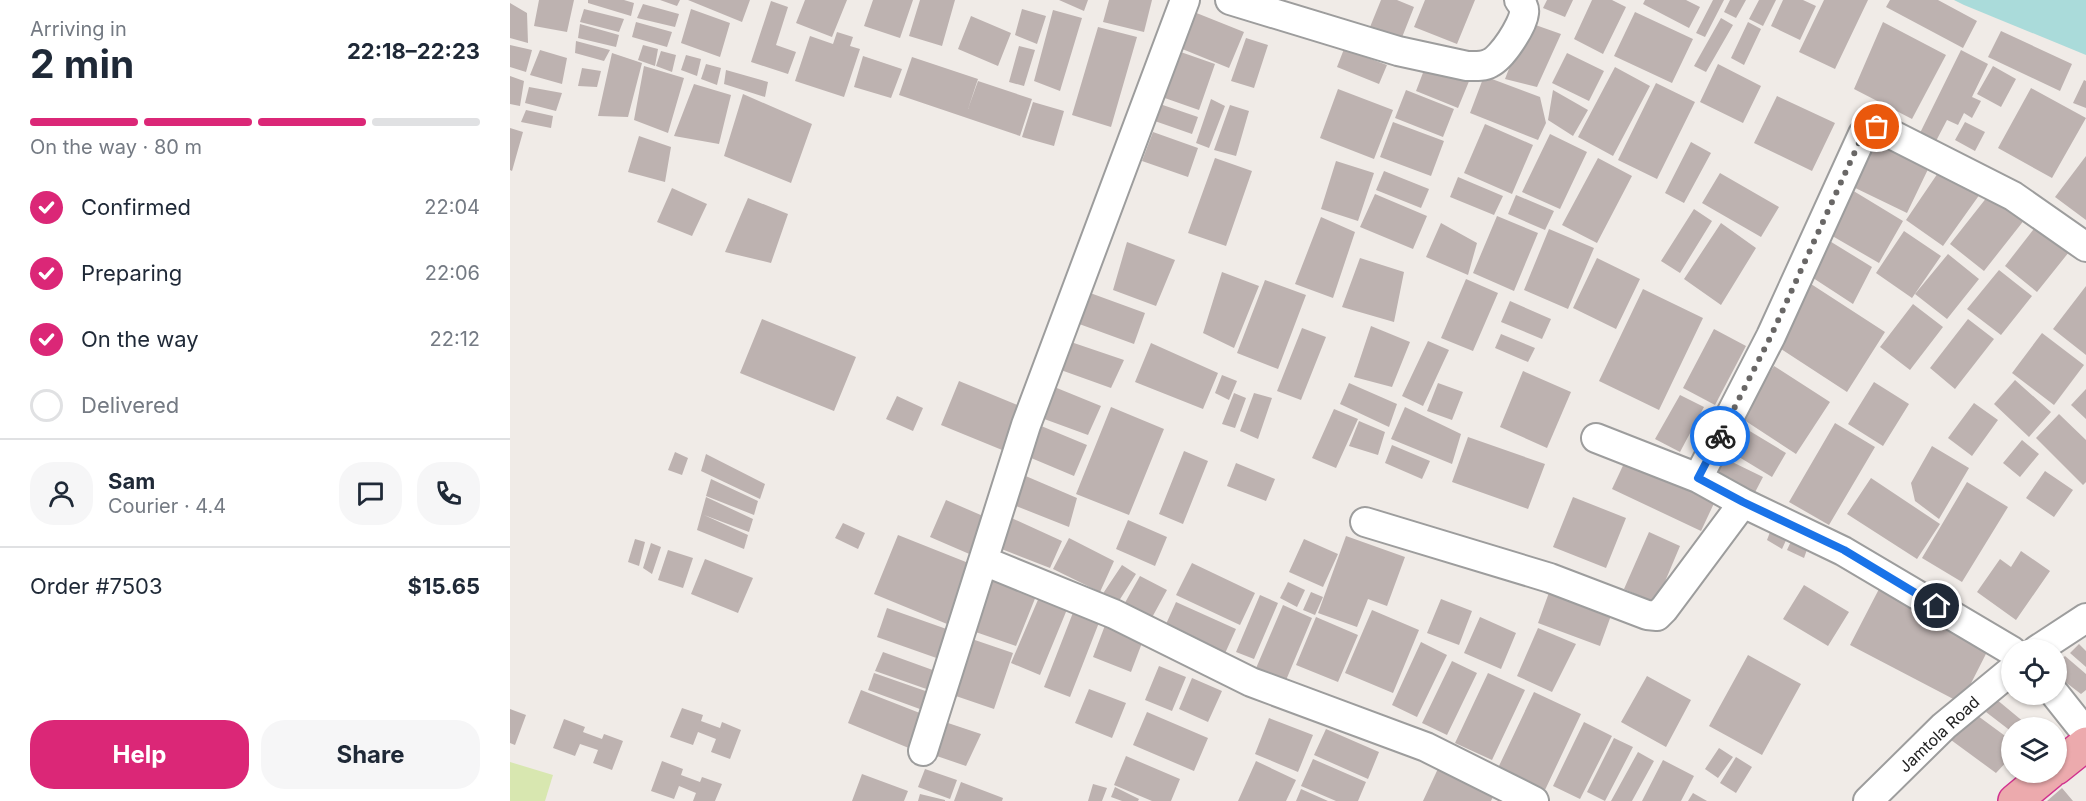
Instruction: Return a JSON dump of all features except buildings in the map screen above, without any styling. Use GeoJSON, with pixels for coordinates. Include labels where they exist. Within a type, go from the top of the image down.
{"type":"FeatureCollection","features":[{"type":"Feature","properties":{"kind":"highway"},"geometry":{"type":"LineString","coordinates":[[2067,759],[2086,744]]}},
{"type":"Feature","properties":{"kind":"highway"},"geometry":{"type":"LineString","coordinates":[[2014,801],[2036,783]]}},
{"type":"Feature","properties":{"kind":"street"},"geometry":{"type":"LineString","coordinates":[[923,751],[1026,425],[1185,0]]}},
{"type":"Feature","properties":{"kind":"street"},"geometry":{"type":"LineString","coordinates":[[1230,0],[1398,51],[1467,66],[1478,66],[1491,63],[1507,49],[1525,14],[1524,6],[1519,0]]}},
{"type":"Feature","properties":{"kind":"street"},"geometry":{"type":"LineString","coordinates":[[1698,478],[1771,336],[1863,134],[1870,127],[1877,127],[2013,196],[2086,247]]}},
{"type":"Feature","properties":{"kind":"street"},"geometry":{"type":"LineString","coordinates":[[1596,438],[1698,478],[1844,550],[2001,644]]}},
{"type":"Feature","properties":{"kind":"street"},"geometry":{"type":"LineString","coordinates":[[1365,522],[1550,578],[1647,615],[1657,616],[1743,502]]}},
{"type":"Feature","properties":{"kind":"street"},"geometry":{"type":"LineString","coordinates":[[984,561],[1114,614],[1251,682],[1426,747],[1534,801]]}},
{"type":"Feature","properties":{"kind":"street"},"geometry":{"type":"LineString","coordinates":[[2054,639],[2086,618]]}},
{"type":"Feature","properties":{"kind":"street","name":"Jamtola Road"},"geometry":{"type":"LineString","coordinates":[[1868,801],[1944,726],[2001,679]]}},
{"type":"Feature","properties":{"kind":"street"},"geometry":{"type":"LineString","coordinates":[[2064,705],[2086,733]]}},
{"type":"Feature","properties":{"kind":"green space"},"geometry":{"type":"Polygon","coordinates":[[[510,762],[553,775],[545,801],[510,801],[510,762]]]}},
{"type":"Feature","properties":{"kind":"water"},"geometry":{"type":"Polygon","coordinates":[[[1954,0],[2086,0],[2086,55],[1964,5],[1954,0]]]}},
{"type":"Feature","properties":{"kind":"way so far"},"geometry":{"type":"LineString","coordinates":[[1720,436],[1771,336],[1863,134],[1870,127],[1877,127]]}},
{"type":"Feature","properties":{"kind":"route"},"geometry":{"type":"LineString","coordinates":[[1720,436],[1698,478],[1844,550],[1937,606]]}}]}
